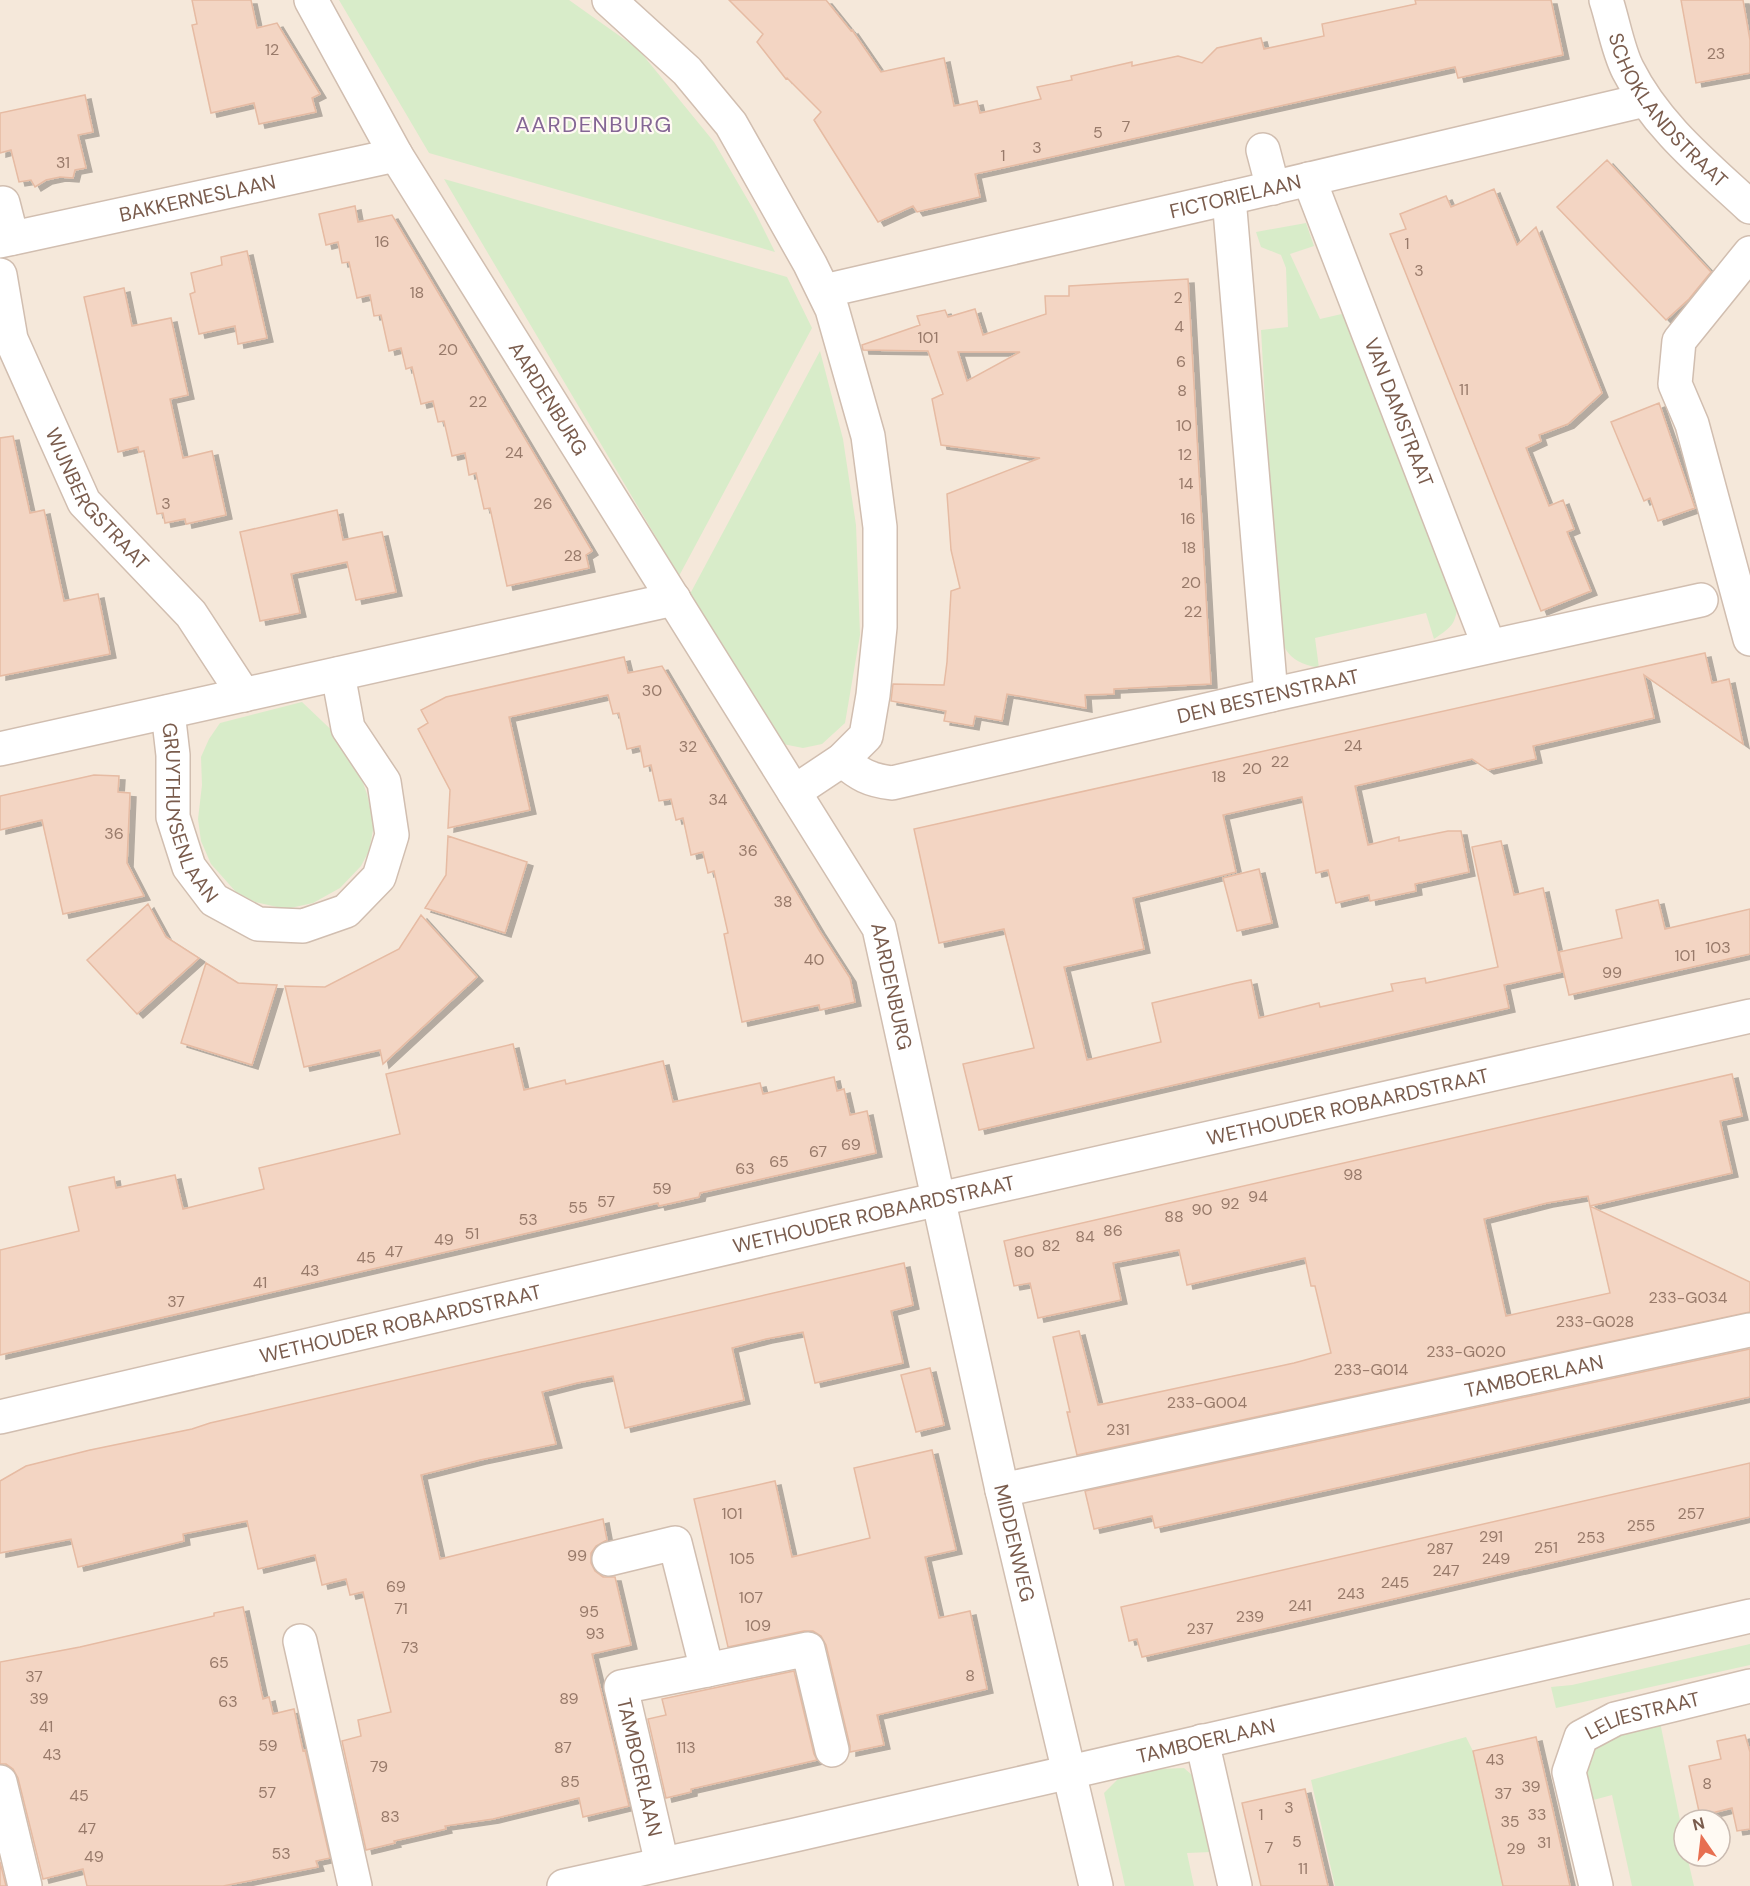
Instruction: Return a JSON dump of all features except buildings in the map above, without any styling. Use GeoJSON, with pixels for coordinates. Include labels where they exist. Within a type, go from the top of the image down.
{"type":"FeatureCollection","features":[{"type":"Feature","properties":{"kind":"street","name":"AARDENBURG"},"geometry":{"type":"LineString","coordinates":[[311,0],[396,155],[879,928],[937,1199]]}},
{"type":"Feature","properties":{"kind":"street","name":"SCHOKLANDSTRAAT"},"geometry":{"type":"LineString","coordinates":[[1606,0],[1627,68],[1645,100],[1674,135],[1750,207]]}},
{"type":"Feature","properties":{"kind":"street"},"geometry":{"type":"LineString","coordinates":[[629,6],[730,124],[767,186],[832,309],[868,436],[880,527],[880,627],[866,736],[842,760],[794,792]]}},
{"type":"Feature","properties":{"kind":"street","name":"FICTORIELAAN"},"geometry":{"type":"LineString","coordinates":[[824,291],[1645,100]]}},
{"type":"Feature","properties":{"kind":"street"},"geometry":{"type":"LineString","coordinates":[[1263,150],[1273,188]]}},
{"type":"Feature","properties":{"kind":"street","name":"BAKKERNESLAAN"},"geometry":{"type":"LineString","coordinates":[[6,239],[396,155]]}},
{"type":"Feature","properties":{"kind":"street","name":"VAN DAMSTRAAT"},"geometry":{"type":"LineString","coordinates":[[1309,179],[1490,646]]}},
{"type":"Feature","properties":{"kind":"street"},"geometry":{"type":"LineString","coordinates":[[1228,198],[1271,695]]}},
{"type":"Feature","properties":{"kind":"street"},"geometry":{"type":"LineString","coordinates":[[3,203],[6,239]]}},
{"type":"Feature","properties":{"kind":"street"},"geometry":{"type":"LineString","coordinates":[[1750,253],[1679,341],[1675,384],[1692,424],[1744,595],[1750,639]]}},
{"type":"Feature","properties":{"kind":"street","name":"WIJNBERGSTRAAT"},"geometry":{"type":"LineString","coordinates":[[0,275],[11,339],[84,502],[192,614],[244,695]]}},
{"type":"Feature","properties":{"kind":"street","name":"GRUYTHUYSENLAAN"},"geometry":{"type":"LineString","coordinates":[[0,749],[675,599]]}},
{"type":"Feature","properties":{"kind":"street","name":"DEN BESTENSTRAAT"},"geometry":{"type":"LineString","coordinates":[[842,760],[873,781],[892,783],[1271,695],[1701,600]]}},
{"type":"Feature","properties":{"kind":"street","name":"GRUYTHUYSENLAAN"},"geometry":{"type":"LineString","coordinates":[[168,712],[173,755],[173,817],[189,867],[214,900],[258,924],[303,926],[346,912],[379,877],[392,835],[384,782],[348,728],[338,674]]}},
{"type":"Feature","properties":{"kind":"street","name":"WETHOUDER ROBAARDSTRAAT"},"geometry":{"type":"LineString","coordinates":[[0,1417],[937,1199],[1750,1016]]}},
{"type":"Feature","properties":{"kind":"street","name":"MIDDENWEG"},"geometry":{"type":"LineString","coordinates":[[937,1199],[1002,1490],[1096,1886]]}},
{"type":"Feature","properties":{"kind":"street","name":"TAMBOERLAAN"},"geometry":{"type":"LineString","coordinates":[[1002,1490],[1750,1330]]}},
{"type":"Feature","properties":{"kind":"street"},"geometry":{"type":"LineString","coordinates":[[609,1559],[675,1543],[706,1670]]}},
{"type":"Feature","properties":{"kind":"street","name":"TAMBOERLAAN"},"geometry":{"type":"LineString","coordinates":[[564,1886],[1070,1773],[1750,1616]]}},
{"type":"Feature","properties":{"kind":"street"},"geometry":{"type":"LineString","coordinates":[[300,1641],[355,1886]]}},
{"type":"Feature","properties":{"kind":"street","name":"TAMBOERLAAN"},"geometry":{"type":"LineString","coordinates":[[662,1864],[621,1687],[808,1649],[832,1750]]}},
{"type":"Feature","properties":{"kind":"street","name":"LELIESTRAAT"},"geometry":{"type":"LineString","coordinates":[[1596,1886],[1569,1772],[1581,1737],[1615,1719],[1750,1686]]}},
{"type":"Feature","properties":{"kind":"street"},"geometry":{"type":"LineString","coordinates":[[1202,1741],[1235,1886]]}},
{"type":"Feature","properties":{"kind":"street"},"geometry":{"type":"LineString","coordinates":[[2,1796],[25,1886]]}},
{"type":"Feature","properties":{"kind":"shaded area"},"geometry":{"type":"Polygon","coordinates":[[[0,0],[1750,0],[1750,1886],[0,1886],[0,0]]]}},
{"type":"Feature","properties":{"kind":"green space"},"geometry":{"type":"Polygon","coordinates":[[[339,0],[569,0],[638,49],[714,142],[756,214],[775,252],[429,153],[339,0]]]}},
{"type":"Feature","properties":{"kind":"green space"},"geometry":{"type":"Polygon","coordinates":[[[444,179],[787,277],[812,328],[679,576],[444,179]]]}},
{"type":"Feature","properties":{"kind":"green space"},"geometry":{"type":"Polygon","coordinates":[[[1306,223],[1314,246],[1290,254],[1320,319],[1346,313],[1458,600],[1452,624],[1434,639],[1426,613],[1315,638],[1319,668],[1298,661],[1287,651],[1283,644],[1277,615],[1261,330],[1288,327],[1286,268],[1281,255],[1261,247],[1256,232],[1306,223]]]}},
{"type":"Feature","properties":{"kind":"green space"},"geometry":{"type":"Polygon","coordinates":[[[820,351],[843,439],[856,525],[860,635],[845,723],[822,744],[803,748],[778,743],[690,594],[820,351]]]}},
{"type":"Feature","properties":{"kind":"green space"},"geometry":{"type":"Polygon","coordinates":[[[302,702],[343,741],[357,766],[367,794],[374,825],[369,851],[361,866],[340,888],[313,903],[286,909],[255,902],[236,892],[211,864],[201,841],[198,819],[202,785],[201,757],[220,723],[302,702]]]}},
{"type":"Feature","properties":{"kind":"green space"},"geometry":{"type":"Polygon","coordinates":[[[1750,1644],[1750,1665],[1556,1708],[1551,1687],[1572,1685],[1750,1644]]]}},
{"type":"Feature","properties":{"kind":"green space"},"geometry":{"type":"Polygon","coordinates":[[[1660,1722],[1677,1808],[1672,1808],[1672,1868],[1690,1868],[1694,1886],[1632,1886],[1612,1795],[1586,1802],[1584,1766],[1589,1750],[1601,1737],[1660,1722]]]}},
{"type":"Feature","properties":{"kind":"green space"},"geometry":{"type":"Polygon","coordinates":[[[1466,1737],[1473,1751],[1505,1886],[1335,1886],[1311,1780],[1466,1737]]]}},
{"type":"Feature","properties":{"kind":"green space"},"geometry":{"type":"Polygon","coordinates":[[[1184,1768],[1200,1782],[1211,1852],[1187,1853],[1194,1886],[1125,1886],[1104,1793],[1119,1778],[1136,1770],[1184,1768]]]}},
{"type":"Feature","properties":{"kind":"district","name":"AARDENBURG"},"geometry":{"type":"Point","coordinates":[594,124]}}]}
